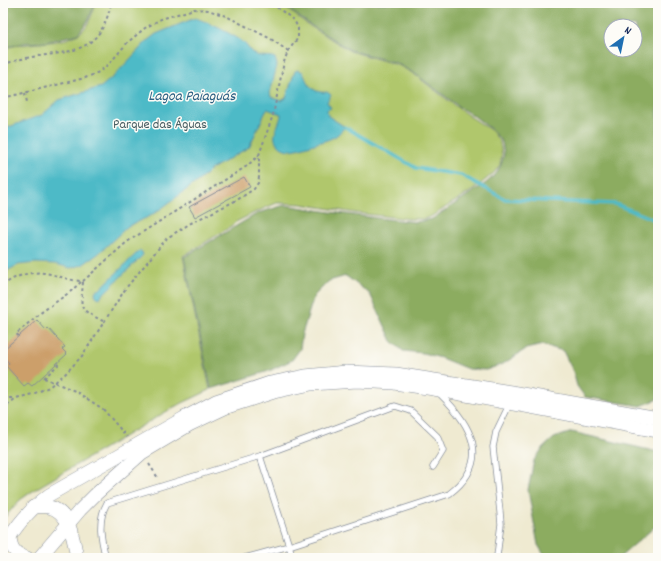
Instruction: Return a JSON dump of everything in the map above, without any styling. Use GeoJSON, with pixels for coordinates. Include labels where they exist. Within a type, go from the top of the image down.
{"type":"FeatureCollection","features":[{"type":"Feature","properties":{"kind":"street"},"geometry":{"type":"LineString","coordinates":[[39,558],[68,524],[138,450],[184,418],[216,401],[270,383],[305,376],[346,372],[384,373],[437,380],[658,431]]}},
{"type":"Feature","properties":{"kind":"street"},"geometry":{"type":"LineString","coordinates":[[3,546],[32,507],[49,495],[227,407],[274,392],[311,384],[357,381],[394,383],[658,418]]}},
{"type":"Feature","properties":{"kind":"street"},"geometry":{"type":"LineString","coordinates":[[73,540],[82,517],[96,494]]}},
{"type":"Feature","properties":{"kind":"street"},"geometry":{"type":"LineString","coordinates":[[32,507],[49,507],[61,514],[68,524],[77,558]]}},
{"type":"Feature","properties":{"kind":"street"},"geometry":{"type":"LineString","coordinates":[[10,535],[13,550],[27,558]]}},
{"type":"Feature","properties":{"kind":"lane"},"geometry":{"type":"LineString","coordinates":[[245,558],[289,546],[449,494],[458,488],[465,480],[472,467],[474,458],[472,440],[465,422],[434,389]]}},
{"type":"Feature","properties":{"kind":"lane"},"geometry":{"type":"LineString","coordinates":[[495,558],[497,556],[501,524],[494,447],[496,432],[511,398]]}},
{"type":"Feature","properties":{"kind":"lane"},"geometry":{"type":"LineString","coordinates":[[106,558],[101,540],[102,512],[107,503],[260,456],[395,406],[411,411],[437,436],[444,451],[433,467]]}},
{"type":"Feature","properties":{"kind":"lane"},"geometry":{"type":"LineString","coordinates":[[260,456],[293,558]]}},
{"type":"Feature","properties":{"kind":"path"},"geometry":{"type":"LineString","coordinates":[[3,65],[14,60],[27,57],[73,51],[82,48],[95,38],[102,29],[110,3]]}},
{"type":"Feature","properties":{"kind":"path"},"geometry":{"type":"LineString","coordinates":[[3,398],[16,398],[33,394],[48,387],[65,374],[82,356],[103,321],[126,288],[166,238],[191,223],[237,200],[254,189],[260,178],[259,155],[273,115],[284,62],[288,52],[298,38],[298,28],[290,17],[271,3]]}},
{"type":"Feature","properties":{"kind":"path"},"geometry":{"type":"LineString","coordinates":[[3,98],[85,78],[99,72],[109,64],[128,42],[145,28],[161,19],[194,8],[208,10],[226,16],[271,39],[288,52]]}},
{"type":"Feature","properties":{"kind":"path"},"geometry":{"type":"LineString","coordinates":[[25,93],[28,102]]}},
{"type":"Feature","properties":{"kind":"path"},"geometry":{"type":"LineString","coordinates":[[19,336],[16,334],[33,319],[70,292],[127,242],[247,166],[259,155]]}},
{"type":"Feature","properties":{"kind":"path"},"geometry":{"type":"LineString","coordinates":[[3,286],[17,277],[30,273],[44,273],[74,280],[83,280]]}},
{"type":"Feature","properties":{"kind":"path"},"geometry":{"type":"LineString","coordinates":[[83,280],[81,304],[84,312],[103,321]]}},
{"type":"Feature","properties":{"kind":"path"},"geometry":{"type":"LineString","coordinates":[[57,364],[58,365],[44,378],[75,391],[103,409],[138,450],[163,486]]}},
{"type":"Feature","properties":{"kind":"path"},"geometry":{"type":"LineString","coordinates":[[3,409],[16,398]]}},
{"type":"Feature","properties":{"kind":"green space"},"geometry":{"type":"Polygon","coordinates":[[[3,3],[96,3],[87,22],[78,34],[46,42],[24,43],[3,48],[3,3]]]}},
{"type":"Feature","properties":{"kind":"green space","name":"Parque das Águas"},"geometry":{"type":"Polygon","coordinates":[[[96,3],[279,3],[310,26],[350,51],[398,65],[414,74],[462,111],[492,131],[500,142],[502,154],[500,165],[494,173],[473,190],[432,216],[424,219],[409,219],[355,213],[301,204],[277,203],[236,222],[183,256],[210,390],[174,407],[37,488],[20,500],[3,519],[3,49],[12,46],[58,41],[77,35],[88,23],[96,3]]]}},
{"type":"Feature","properties":{"kind":"green space"},"geometry":{"type":"Polygon","coordinates":[[[280,3],[658,3],[658,399],[641,406],[585,397],[577,386],[573,371],[563,351],[543,345],[526,349],[503,364],[486,370],[468,369],[441,358],[423,353],[403,351],[392,341],[370,294],[346,276],[329,281],[314,296],[302,334],[300,349],[292,360],[269,371],[211,389],[184,257],[258,213],[285,205],[416,222],[432,219],[486,183],[496,174],[501,165],[504,154],[502,142],[492,130],[474,116],[462,109],[414,73],[396,63],[350,50],[312,26],[280,3]]]}},
{"type":"Feature","properties":{"kind":"green space"},"geometry":{"type":"Polygon","coordinates":[[[572,432],[658,452],[658,524],[619,558],[546,558],[538,545],[528,490],[534,460],[543,448],[554,438],[572,432]]]}},
{"type":"Feature","properties":{"kind":"water","name":"Lagoa Paiaguás"},"geometry":{"type":"Polygon","coordinates":[[[195,18],[239,39],[254,54],[275,58],[277,65],[270,93],[271,97],[281,101],[286,98],[295,71],[298,70],[303,72],[306,80],[314,90],[327,92],[331,95],[327,102],[331,108],[327,110],[328,116],[345,127],[329,140],[298,149],[288,150],[280,147],[275,140],[275,133],[281,118],[281,114],[267,109],[249,147],[210,170],[202,178],[158,211],[128,226],[98,254],[82,265],[71,268],[55,264],[36,263],[18,265],[3,273],[3,129],[42,115],[59,100],[101,87],[114,76],[148,40],[156,34],[195,18]]]}},
{"type":"Feature","properties":{"kind":"water"},"geometry":{"type":"Polygon","coordinates":[[[139,251],[142,252],[143,255],[99,298],[96,296],[96,290],[99,290],[139,251]]]}},
{"type":"Feature","properties":{"kind":"building"},"geometry":{"type":"Polygon","coordinates":[[[244,177],[250,187],[195,217],[189,207],[244,177]]]}},
{"type":"Feature","properties":{"kind":"building"},"geometry":{"type":"Polygon","coordinates":[[[37,320],[46,330],[48,328],[65,347],[62,349],[67,354],[32,386],[28,383],[24,386],[6,366],[9,363],[3,356],[3,350],[37,320]]]}},
{"type":"Feature","properties":{"kind":"waterway"},"geometry":{"type":"LineString","coordinates":[[345,127],[416,168],[461,175],[505,199],[615,204],[658,221]]}}]}
